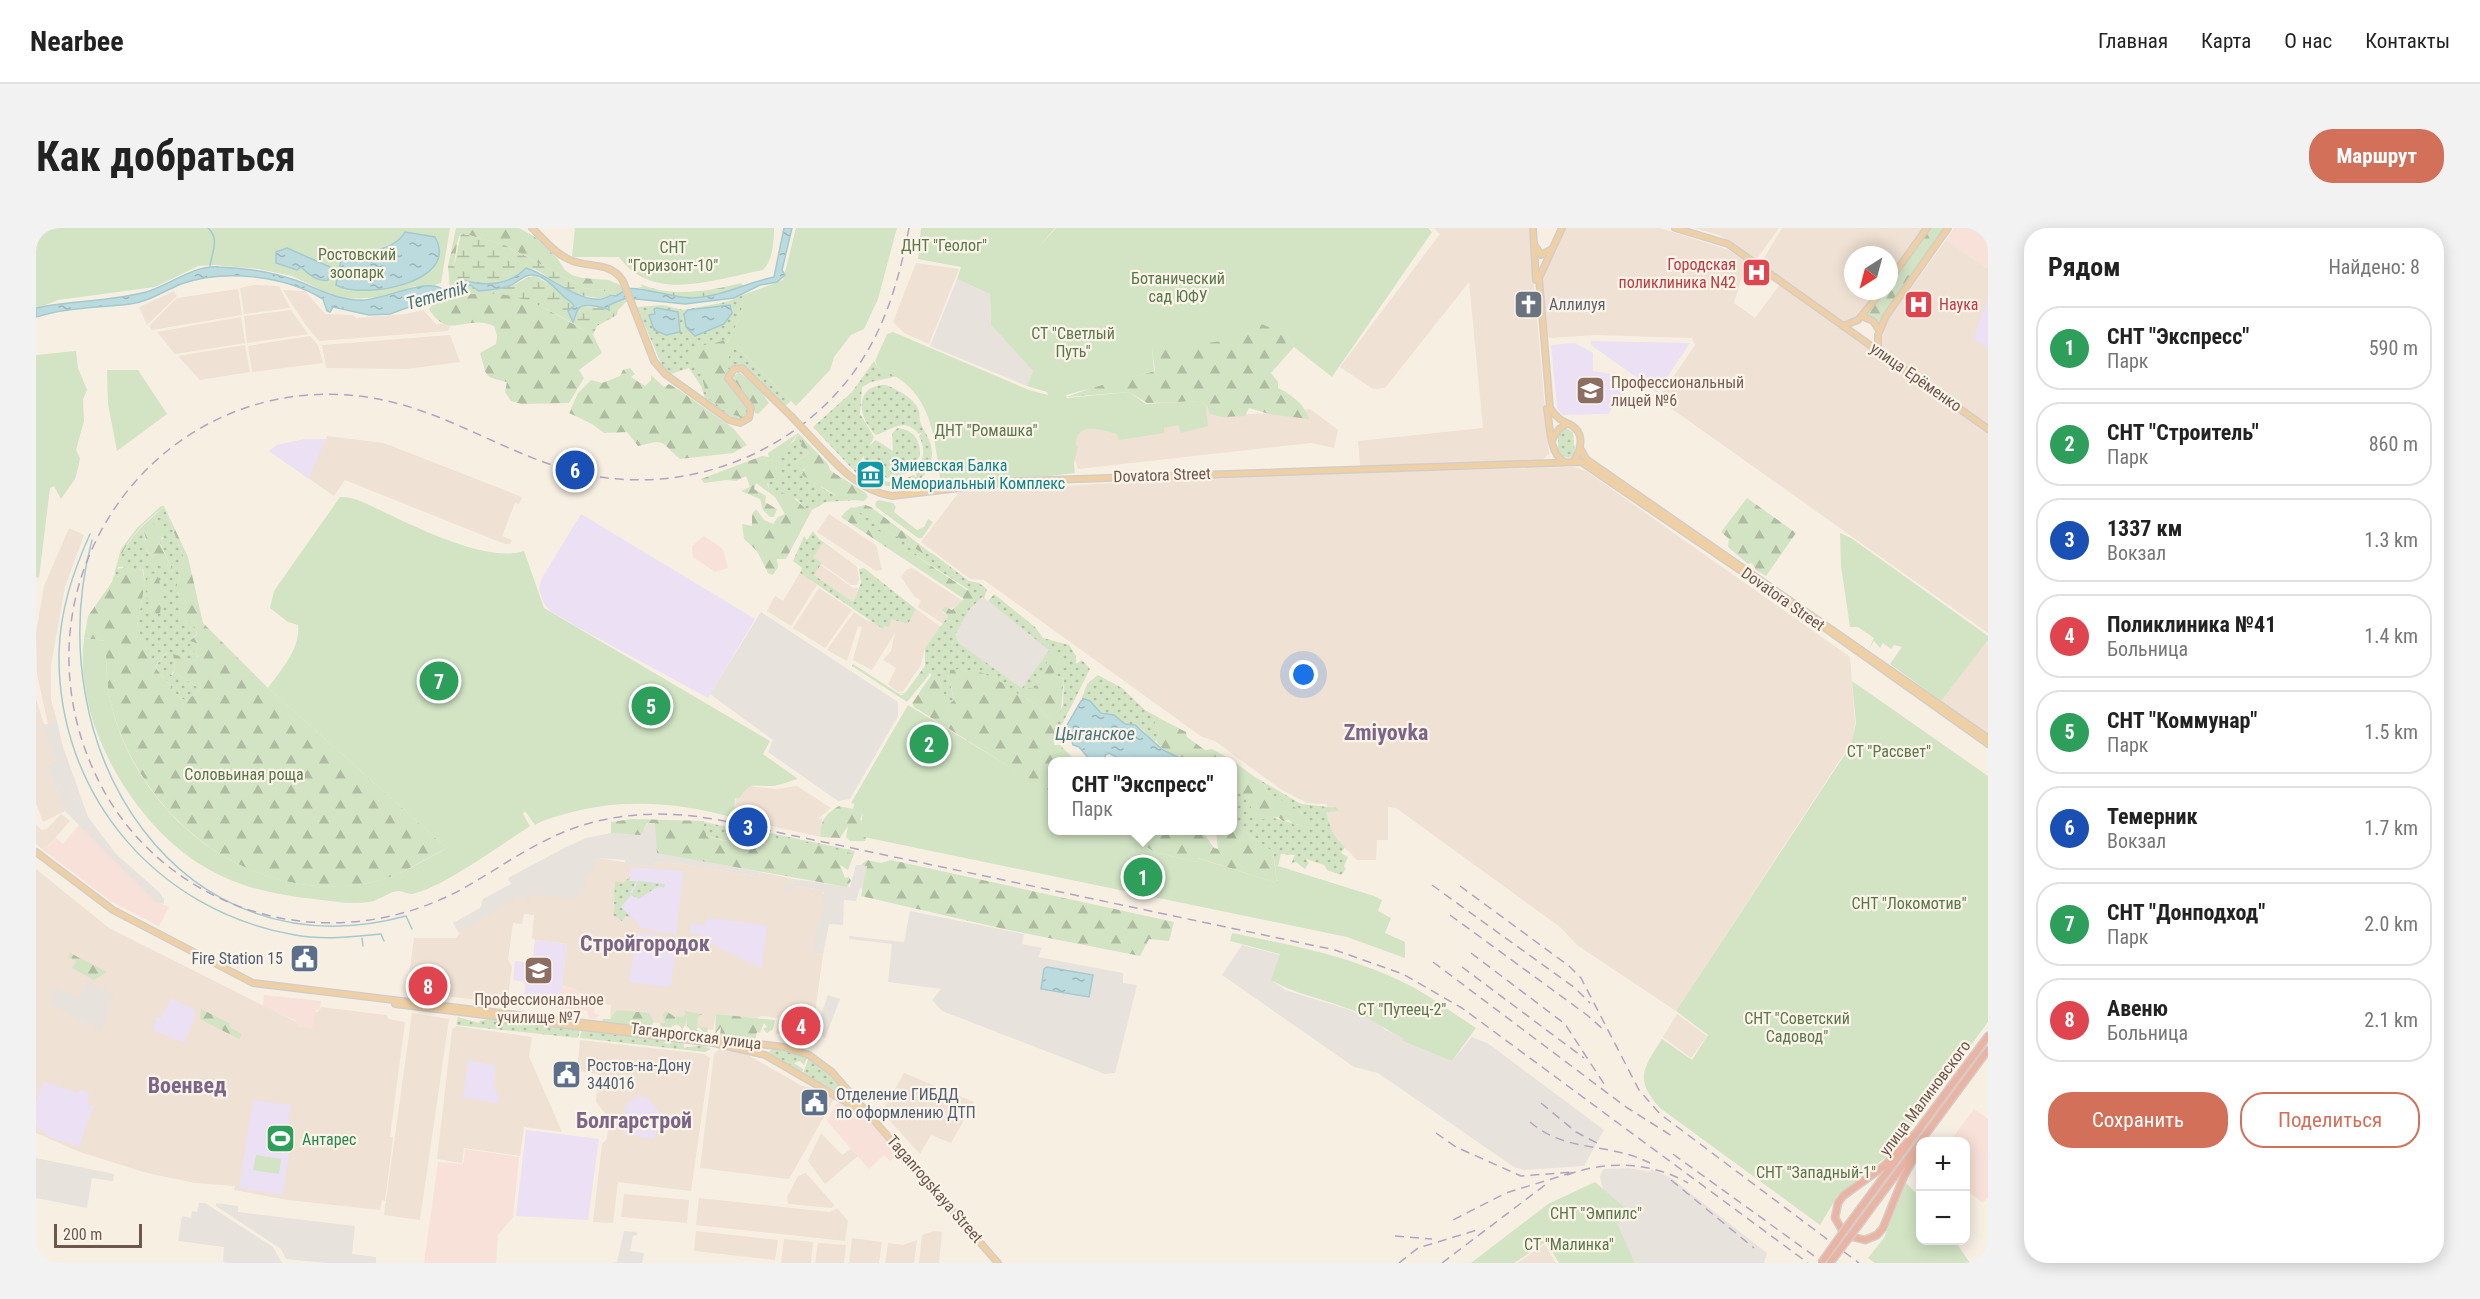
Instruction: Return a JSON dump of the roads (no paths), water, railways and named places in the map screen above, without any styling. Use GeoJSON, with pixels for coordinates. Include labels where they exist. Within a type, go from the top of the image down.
{"type":"FeatureCollection","features":[{"type":"Feature","properties":{"kind":"highway","name":"улица Малиновского"},"geometry":{"type":"LineString","coordinates":[[1830,1263],[1988,1036]]}},
{"type":"Feature","properties":{"kind":"highway","name":"улица Малиновского"},"geometry":{"type":"LineString","coordinates":[[1821,1263],[1848,1225],[1988,1050]]}},
{"type":"Feature","properties":{"kind":"highway"},"geometry":{"type":"LineString","coordinates":[[1922,1132],[1922,1137]]}},
{"type":"Feature","properties":{"kind":"highway"},"geometry":{"type":"LineString","coordinates":[[1916,1137],[1922,1132]]}},
{"type":"Feature","properties":{"kind":"highway"},"geometry":{"type":"LineString","coordinates":[[1916,1137],[1884,1166],[1840,1199],[1835,1218],[1845,1235],[1865,1240],[1881,1230],[1916,1154]]}},
{"type":"Feature","properties":{"kind":"main road","name":"Dovatora Street"},"geometry":{"type":"LineString","coordinates":[[532,228],[566,258],[609,268],[623,281],[657,366],[729,420],[742,423],[751,414],[749,405],[729,381],[730,373],[739,368],[754,377],[857,482],[876,493],[892,496],[1018,481],[1565,461]]}},
{"type":"Feature","properties":{"kind":"main road"},"geometry":{"type":"LineString","coordinates":[[1533,228],[1547,409],[1557,456],[1565,461],[1573,461],[1580,448],[1577,430],[1565,425],[1550,408],[1539,278],[1562,228]]}},
{"type":"Feature","properties":{"kind":"main road","name":"улица Ерёменко"},"geometry":{"type":"LineString","coordinates":[[1675,228],[1728,244],[1988,429]]}},
{"type":"Feature","properties":{"kind":"main road"},"geometry":{"type":"LineString","coordinates":[[1898,269],[1928,228]]}},
{"type":"Feature","properties":{"kind":"main road"},"geometry":{"type":"LineString","coordinates":[[1863,340],[1878,333],[1948,228]]}},
{"type":"Feature","properties":{"kind":"main road"},"geometry":{"type":"LineString","coordinates":[[1533,237],[1538,254],[1543,255],[1551,250]]}},
{"type":"Feature","properties":{"kind":"main road"},"geometry":{"type":"LineString","coordinates":[[1843,326],[1860,318],[1875,300]]}},
{"type":"Feature","properties":{"kind":"main road"},"geometry":{"type":"LineString","coordinates":[[1860,318],[1873,321],[1878,333],[1878,351]]}},
{"type":"Feature","properties":{"kind":"main road"},"geometry":{"type":"LineString","coordinates":[[1857,336],[1860,318]]}},
{"type":"Feature","properties":{"kind":"main road"},"geometry":{"type":"LineString","coordinates":[[1553,438],[1557,430],[1565,425]]}},
{"type":"Feature","properties":{"kind":"main road"},"geometry":{"type":"LineString","coordinates":[[1541,462],[1549,457],[1554,447]]}},
{"type":"Feature","properties":{"kind":"main road","name":"Dovatora Street"},"geometry":{"type":"LineString","coordinates":[[1580,448],[1586,459],[1988,738]]}},
{"type":"Feature","properties":{"kind":"main road","name":"Dovatora Street"},"geometry":{"type":"LineString","coordinates":[[1573,461],[1592,468],[1850,645],[1988,744]]}},
{"type":"Feature","properties":{"kind":"main road","name":"Таганрогская улица"},"geometry":{"type":"LineString","coordinates":[[36,854],[107,906],[246,984],[259,988],[713,1043],[759,1053],[871,1116]]}},
{"type":"Feature","properties":{"kind":"main road","name":"Таганрогская улица"},"geometry":{"type":"LineString","coordinates":[[147,930],[247,981],[263,985],[796,1050],[817,1059],[871,1116]]}},
{"type":"Feature","properties":{"kind":"main road"},"geometry":{"type":"LineString","coordinates":[[759,1053],[766,1049],[761,1044]]}},
{"type":"Feature","properties":{"kind":"main road"},"geometry":{"type":"LineString","coordinates":[[771,1059],[768,1051],[775,1046]]}},
{"type":"Feature","properties":{"kind":"main road"},"geometry":{"type":"LineString","coordinates":[[836,1095],[842,1092],[843,1085]]}},
{"type":"Feature","properties":{"kind":"main road"},"geometry":{"type":"LineString","coordinates":[[848,1102],[846,1095],[853,1096]]}},
{"type":"Feature","properties":{"kind":"main road","name":"Taganrogskaya Street"},"geometry":{"type":"LineString","coordinates":[[871,1116],[998,1263]]}},
{"type":"Feature","properties":{"kind":"water","name":"Temernik"},"geometry":{"type":"Polygon","coordinates":[[[784,228],[792,228],[782,270],[785,275],[777,282],[760,285],[734,298],[685,304],[626,298],[609,305],[609,310],[585,306],[578,309],[573,322],[568,311],[574,306],[572,303],[547,281],[536,275],[524,277],[501,288],[479,291],[470,285],[390,314],[369,315],[333,307],[330,312],[327,311],[323,299],[290,284],[235,276],[198,279],[137,303],[71,310],[36,317],[36,308],[118,298],[146,292],[191,272],[209,267],[238,268],[277,275],[321,291],[355,300],[372,299],[416,287],[435,286],[442,289],[464,285],[466,281],[483,284],[499,283],[513,278],[526,268],[580,296],[591,299],[616,296],[632,288],[686,298],[704,297],[774,277],[784,228]]]}},
{"type":"Feature","properties":{"kind":"water"},"geometry":{"type":"Polygon","coordinates":[[[405,232],[435,237],[439,253],[434,266],[422,276],[386,289],[349,289],[336,285],[341,260],[385,248],[400,239],[405,232]]]}},
{"type":"Feature","properties":{"kind":"water"},"geometry":{"type":"Polygon","coordinates":[[[287,248],[330,267],[328,280],[317,279],[301,267],[297,270],[276,263],[276,252],[287,248]]]}},
{"type":"Feature","properties":{"kind":"water"},"geometry":{"type":"Polygon","coordinates":[[[730,305],[732,313],[724,324],[695,336],[686,327],[684,314],[688,310],[730,305]]]}},
{"type":"Feature","properties":{"kind":"water"},"geometry":{"type":"Polygon","coordinates":[[[654,309],[678,312],[680,332],[666,335],[654,330],[649,315],[655,314],[654,309]]]}},
{"type":"Feature","properties":{"kind":"water","name":"Цыганское"},"geometry":{"type":"Polygon","coordinates":[[[1085,699],[1090,701],[1101,713],[1114,715],[1125,724],[1135,725],[1163,750],[1178,757],[1116,757],[1109,753],[1105,757],[1088,757],[1079,747],[1073,745],[1071,738],[1061,742],[1059,739],[1081,701],[1085,699]]]}},
{"type":"Feature","properties":{"kind":"water"},"geometry":{"type":"Polygon","coordinates":[[[1047,967],[1093,975],[1089,997],[1041,989],[1044,969],[1047,967]]]}},
{"type":"Feature","properties":{"kind":"waterway"},"geometry":{"type":"LineString","coordinates":[[208,228],[214,237],[210,266]]}},
{"type":"Feature","properties":{"kind":"waterway"},"geometry":{"type":"LineString","coordinates":[[90,534],[73,577],[62,622],[59,653],[63,705],[75,753],[96,798],[124,838],[159,872],[199,901],[245,922],[306,937],[381,934],[384,941]]}},
{"type":"Feature","properties":{"kind":"waterway"},"geometry":{"type":"LineString","coordinates":[[92,540],[80,619],[86,696],[107,768],[143,830],[193,879],[254,913],[325,926],[406,916],[412,929]]}},
{"type":"Feature","properties":{"kind":"waterway"},"geometry":{"type":"LineString","coordinates":[[362,938],[363,946]]}},
{"type":"Feature","properties":{"kind":"railway"},"geometry":{"type":"LineString","coordinates":[[909,228],[899,271],[885,314],[873,341],[850,377],[822,408],[789,434],[753,454],[713,469],[672,478],[630,480],[588,475],[541,461],[403,405],[353,395],[303,395],[255,405],[211,422],[170,448],[135,482],[106,522],[84,569],[71,627],[70,686],[75,715],[94,771],[122,819],[138,838],[174,871],[217,897],[263,914],[314,922],[340,923],[366,920],[416,909],[464,888],[533,847],[577,827],[631,815],[668,814],[724,821],[1335,950],[1403,974],[1462,1008],[1808,1263]]}},
{"type":"Feature","properties":{"kind":"railway"},"geometry":{"type":"LineString","coordinates":[[1432,885],[1575,988],[1590,1003]]}},
{"type":"Feature","properties":{"kind":"railway"},"geometry":{"type":"LineString","coordinates":[[1460,886],[1569,966],[1581,978],[1639,1090],[1660,1114],[1859,1263]]}},
{"type":"Feature","properties":{"kind":"railway"},"geometry":{"type":"LineString","coordinates":[[1450,915],[1587,1015],[1605,1031]]}},
{"type":"Feature","properties":{"kind":"railway"},"geometry":{"type":"LineString","coordinates":[[1471,953],[1565,1024],[1606,1087]]}},
{"type":"Feature","properties":{"kind":"railway"},"geometry":{"type":"LineString","coordinates":[[1433,962],[1626,1107],[1672,1136]]}},
{"type":"Feature","properties":{"kind":"railway"},"geometry":{"type":"LineString","coordinates":[[1462,967],[1584,1058]]}},
{"type":"Feature","properties":{"kind":"railway"},"geometry":{"type":"LineString","coordinates":[[1541,1103],[1576,1132],[1597,1143]]}},
{"type":"Feature","properties":{"kind":"railway"},"geometry":{"type":"LineString","coordinates":[[1530,1122],[1559,1139],[1634,1156],[1650,1163]]}},
{"type":"Feature","properties":{"kind":"railway"},"geometry":{"type":"LineString","coordinates":[[1436,1133],[1456,1147],[1521,1176],[1574,1172],[1506,1193],[1453,1220]]}},
{"type":"Feature","properties":{"kind":"railway"},"geometry":{"type":"LineString","coordinates":[[1673,1154],[1824,1263]]}},
{"type":"Feature","properties":{"kind":"railway"},"geometry":{"type":"LineString","coordinates":[[1567,1175],[1598,1167],[1629,1166],[1660,1171],[1688,1183]]}},
{"type":"Feature","properties":{"kind":"railway"},"geometry":{"type":"LineString","coordinates":[[1671,1180],[1754,1248]]}},
{"type":"Feature","properties":{"kind":"railway"},"geometry":{"type":"LineString","coordinates":[[1442,1263],[1545,1185]]}},
{"type":"Feature","properties":{"kind":"railway"},"geometry":{"type":"LineString","coordinates":[[1399,1263],[1418,1248],[1477,1230]]}},
{"type":"Feature","properties":{"kind":"railway"},"geometry":{"type":"LineString","coordinates":[[1395,1236],[1432,1239]]}},
{"type":"Feature","properties":{"kind":"place","name":"Городская поликлиника N42"},"geometry":{"type":"Point","coordinates":[1757,273]}},
{"type":"Feature","properties":{"kind":"place","name":"Аллилуя"},"geometry":{"type":"Point","coordinates":[1528,304]}},
{"type":"Feature","properties":{"kind":"place","name":"Наука"},"geometry":{"type":"Point","coordinates":[1918,304]}},
{"type":"Feature","properties":{"kind":"place","name":"Профессиональный лицей №6"},"geometry":{"type":"Point","coordinates":[1590,391]}},
{"type":"Feature","properties":{"kind":"place","name":"Темерник"},"geometry":{"type":"Point","coordinates":[575,470]}},
{"type":"Feature","properties":{"kind":"place","name":"Змиевская Балка Мемориальный Комплекс"},"geometry":{"type":"Point","coordinates":[870,474]}},
{"type":"Feature","properties":{"kind":"place","name":"СНТ \"Донподход\""},"geometry":{"type":"Point","coordinates":[439,681]}},
{"type":"Feature","properties":{"kind":"place","name":"СНТ \"Коммунар\""},"geometry":{"type":"Point","coordinates":[651,706]}},
{"type":"Feature","properties":{"kind":"place","name":"СНТ \"Строитель\""},"geometry":{"type":"Point","coordinates":[929,744]}},
{"type":"Feature","properties":{"kind":"place","name":"1337 км"},"geometry":{"type":"Point","coordinates":[748,827]}},
{"type":"Feature","properties":{"kind":"place","name":"СНТ \"Экспресс\""},"geometry":{"type":"Point","coordinates":[1143,877]}},
{"type":"Feature","properties":{"kind":"place","name":"Fire Station 15"},"geometry":{"type":"Point","coordinates":[304,958]}},
{"type":"Feature","properties":{"kind":"place","name":"Профессиональное училище №7"},"geometry":{"type":"Point","coordinates":[539,971]}},
{"type":"Feature","properties":{"kind":"place","name":"Авеню"},"geometry":{"type":"Point","coordinates":[428,986]}},
{"type":"Feature","properties":{"kind":"place","name":"Поликлиника №41"},"geometry":{"type":"Point","coordinates":[801,1026]}},
{"type":"Feature","properties":{"kind":"place","name":"Ростов-на-Дону 344016"},"geometry":{"type":"Point","coordinates":[566,1074]}},
{"type":"Feature","properties":{"kind":"place","name":"Отделение ГИБДД по оформлению ДТП"},"geometry":{"type":"Point","coordinates":[815,1103]}},
{"type":"Feature","properties":{"kind":"place","name":"Антарес"},"geometry":{"type":"Point","coordinates":[281,1139]}},
{"type":"Feature","properties":{"kind":"district","name":"Zmiyovka"},"geometry":{"type":"Point","coordinates":[1386,732]}},
{"type":"Feature","properties":{"kind":"district","name":"Стройгородок"},"geometry":{"type":"Point","coordinates":[645,943]}},
{"type":"Feature","properties":{"kind":"district","name":"Военвед"},"geometry":{"type":"Point","coordinates":[187,1085]}},
{"type":"Feature","properties":{"kind":"district","name":"Болгарстрой"},"geometry":{"type":"Point","coordinates":[634,1120]}},
{"type":"Feature","properties":{"kind":"park label","name":"ДНТ \"Геолог\""},"geometry":{"type":"Point","coordinates":[944,245]}},
{"type":"Feature","properties":{"kind":"park label","name":"СНТ \"Горизонт-10\""},"geometry":{"type":"Point","coordinates":[673,256]}},
{"type":"Feature","properties":{"kind":"park label","name":"Ростовский зоопарк"},"geometry":{"type":"Point","coordinates":[357,263]}},
{"type":"Feature","properties":{"kind":"park label","name":"Ботанический сад ЮФУ"},"geometry":{"type":"Point","coordinates":[1178,287]}},
{"type":"Feature","properties":{"kind":"park label","name":"СТ \"Светлый Путь\""},"geometry":{"type":"Point","coordinates":[1073,342]}},
{"type":"Feature","properties":{"kind":"park label","name":"ДНТ \"Ромашка\""},"geometry":{"type":"Point","coordinates":[986,430]}},
{"type":"Feature","properties":{"kind":"park label","name":"СТ \"Рассвет\""},"geometry":{"type":"Point","coordinates":[1889,751]}},
{"type":"Feature","properties":{"kind":"park label","name":"Соловьиная роща"},"geometry":{"type":"Point","coordinates":[244,774]}},
{"type":"Feature","properties":{"kind":"park label","name":"СНТ \"Локомотив\""},"geometry":{"type":"Point","coordinates":[1909,903]}},
{"type":"Feature","properties":{"kind":"park label","name":"СТ \"Путеец-2\""},"geometry":{"type":"Point","coordinates":[1402,1009]}},
{"type":"Feature","properties":{"kind":"park label","name":"СНТ \"Советский Садовод\""},"geometry":{"type":"Point","coordinates":[1797,1027]}},
{"type":"Feature","properties":{"kind":"park label","name":"СНТ \"Западный-1\""},"geometry":{"type":"Point","coordinates":[1816,1172]}},
{"type":"Feature","properties":{"kind":"park label","name":"СНТ \"Эмпилс\""},"geometry":{"type":"Point","coordinates":[1596,1213]}},
{"type":"Feature","properties":{"kind":"park label","name":"СТ \"Малинка\""},"geometry":{"type":"Point","coordinates":[1569,1244]}}]}
